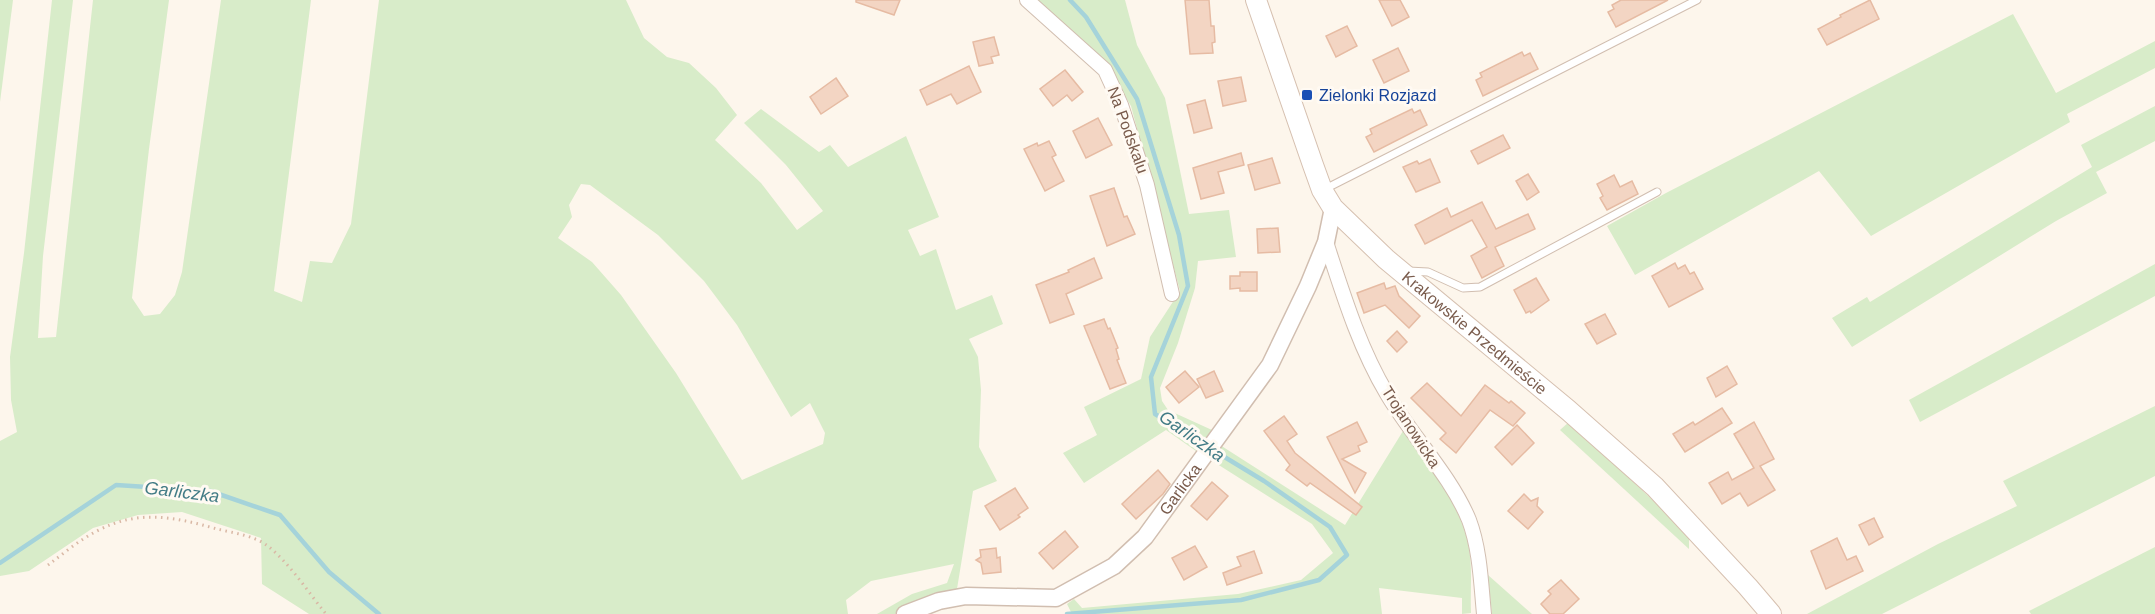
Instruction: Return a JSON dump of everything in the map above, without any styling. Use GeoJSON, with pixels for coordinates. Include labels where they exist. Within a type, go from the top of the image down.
{"type":"FeatureCollection","features":[{"type":"Feature","properties":{"kind":"main road","name":"Krakowskie Przedmieście"},"geometry":{"type":"LineString","coordinates":[[1256,0],[1322,190],[1333,208],[1400,270],[1560,403],[1655,488],[1771,614]]}},
{"type":"Feature","properties":{"kind":"street","name":"Na Podskalu"},"geometry":{"type":"LineString","coordinates":[[1027,0],[1105,70],[1121,105],[1147,185],[1172,294]]}},
{"type":"Feature","properties":{"kind":"street","name":"Garlicka"},"geometry":{"type":"LineString","coordinates":[[905,614],[939,602],[966,596],[1056,597],[1114,566],[1145,537],[1270,365],[1308,286],[1326,242],[1333,208]]}},
{"type":"Feature","properties":{"kind":"street","name":"Trojanowicka"},"geometry":{"type":"LineString","coordinates":[[1326,242],[1367,356],[1387,394],[1457,497],[1469,520],[1478,553],[1484,614]]}},
{"type":"Feature","properties":{"kind":"lane"},"geometry":{"type":"LineString","coordinates":[[1322,190],[1697,0]]}},
{"type":"Feature","properties":{"kind":"lane"},"geometry":{"type":"LineString","coordinates":[[1400,270],[1428,272],[1463,288],[1480,287],[1657,192]]}},
{"type":"Feature","properties":{"kind":"path"},"geometry":{"type":"LineString","coordinates":[[48,566],[96,531],[119,521],[145,517],[179,518],[248,537],[268,546],[326,614]]}},
{"type":"Feature","properties":{"kind":"green space"},"geometry":{"type":"Polygon","coordinates":[[[0,0],[13,0],[0,102],[0,0]]]}},
{"type":"Feature","properties":{"kind":"green space"},"geometry":{"type":"Polygon","coordinates":[[[52,0],[73,0],[43,256],[38,338],[56,337],[93,0],[169,0],[132,298],[144,316],[160,314],[175,295],[182,272],[221,0],[311,0],[274,291],[302,302],[310,261],[332,263],[351,224],[379,0],[626,0],[644,38],[667,57],[689,63],[716,88],[737,115],[715,140],[761,183],[797,230],[823,211],[786,165],[744,123],[761,109],[819,152],[830,145],[848,167],[906,136],[939,217],[908,230],[920,256],[936,249],[956,310],[992,295],[1003,324],[969,339],[978,357],[981,390],[979,447],[997,481],[973,491],[957,589],[909,605],[895,614],[877,614],[912,594],[947,583],[954,564],[871,581],[846,600],[848,614],[309,614],[262,584],[261,538],[182,512],[138,515],[93,528],[29,571],[0,576],[0,441],[17,432],[11,400],[10,357],[52,0]],[[581,184],[569,205],[572,217],[558,238],[592,262],[621,295],[676,373],[742,480],[823,444],[825,433],[810,403],[791,417],[737,325],[704,281],[658,235],[590,185],[581,184]]]}},
{"type":"Feature","properties":{"kind":"green space"},"geometry":{"type":"Polygon","coordinates":[[[1036,0],[1125,0],[1137,45],[1165,98],[1189,214],[1229,210],[1236,257],[1198,261],[1195,288],[1178,343],[1160,388],[1162,401],[1168,410],[1212,430],[1196,451],[1166,430],[1084,483],[1063,453],[1097,435],[1084,407],[1141,379],[1150,337],[1180,291],[1131,106],[1108,67],[1036,0]]]}},
{"type":"Feature","properties":{"kind":"green space"},"geometry":{"type":"Polygon","coordinates":[[[2013,14],[2056,93],[2155,41],[2155,68],[2067,114],[2070,122],[1871,236],[1819,171],[1635,275],[1607,226],[1666,193],[2013,14]]]}},
{"type":"Feature","properties":{"kind":"green space"},"geometry":{"type":"Polygon","coordinates":[[[2155,106],[2155,141],[2096,172],[2107,193],[2056,221],[1852,347],[1832,318],[1867,297],[1870,302],[2092,167],[2081,145],[2155,106]]]}},
{"type":"Feature","properties":{"kind":"green space"},"geometry":{"type":"Polygon","coordinates":[[[2155,264],[2155,296],[1920,422],[1909,400],[2155,264]]]}},
{"type":"Feature","properties":{"kind":"green space"},"geometry":{"type":"Polygon","coordinates":[[[2155,406],[2155,476],[1882,614],[1807,614],[1938,544],[2017,506],[2003,481],[2155,406]]]}},
{"type":"Feature","properties":{"kind":"green space"},"geometry":{"type":"Polygon","coordinates":[[[1569,422],[1689,534],[1689,549],[1560,430],[1569,422]]]}},
{"type":"Feature","properties":{"kind":"green space"},"geometry":{"type":"Polygon","coordinates":[[[1403,431],[1442,484],[1464,528],[1470,560],[1471,613],[1462,614],[1462,598],[1379,588],[1382,614],[1072,614],[1067,604],[1074,599],[1082,608],[1238,594],[1301,580],[1333,553],[1312,524],[1214,462],[1220,445],[1345,525],[1403,431]]]}},
{"type":"Feature","properties":{"kind":"green space"},"geometry":{"type":"Polygon","coordinates":[[[2155,547],[2155,614],[2031,614],[2029,611],[2155,547]]]}},
{"type":"Feature","properties":{"kind":"green space"},"geometry":{"type":"Polygon","coordinates":[[[1488,575],[1532,614],[1492,614],[1488,575]]]}},
{"type":"Feature","properties":{"kind":"building"},"geometry":{"type":"Polygon","coordinates":[[[856,0],[900,0],[894,15],[856,2],[856,0]]]}},
{"type":"Feature","properties":{"kind":"building"},"geometry":{"type":"Polygon","coordinates":[[[1185,0],[1209,0],[1211,26],[1214,26],[1213,53],[1190,54],[1185,0]]]}},
{"type":"Feature","properties":{"kind":"building"},"geometry":{"type":"Polygon","coordinates":[[[1379,0],[1400,0],[1409,17],[1392,26],[1379,0]]]}},
{"type":"Feature","properties":{"kind":"building"},"geometry":{"type":"Polygon","coordinates":[[[1621,0],[1668,0],[1616,27],[1608,12],[1614,9],[1612,5],[1621,0]]]}},
{"type":"Feature","properties":{"kind":"building"},"geometry":{"type":"Polygon","coordinates":[[[1870,0],[1879,19],[1827,45],[1818,29],[1870,0]]]}},
{"type":"Feature","properties":{"kind":"building"},"geometry":{"type":"Polygon","coordinates":[[[1347,26],[1357,46],[1336,57],[1326,36],[1347,26]]]}},
{"type":"Feature","properties":{"kind":"building"},"geometry":{"type":"Polygon","coordinates":[[[994,37],[999,55],[991,57],[993,63],[979,66],[973,42],[994,37]]]}},
{"type":"Feature","properties":{"kind":"building"},"geometry":{"type":"Polygon","coordinates":[[[1398,48],[1409,71],[1384,83],[1373,60],[1398,48]]]}},
{"type":"Feature","properties":{"kind":"building"},"geometry":{"type":"Polygon","coordinates":[[[1522,52],[1524,56],[1530,53],[1538,69],[1483,96],[1476,80],[1482,77],[1480,73],[1522,52]]]}},
{"type":"Feature","properties":{"kind":"building"},"geometry":{"type":"Polygon","coordinates":[[[969,66],[981,92],[957,104],[951,94],[927,105],[920,90],[969,66]]]}},
{"type":"Feature","properties":{"kind":"building"},"geometry":{"type":"Polygon","coordinates":[[[1065,70],[1083,92],[1072,101],[1067,95],[1053,106],[1040,89],[1065,70]]]}},
{"type":"Feature","properties":{"kind":"building"},"geometry":{"type":"Polygon","coordinates":[[[1241,77],[1246,101],[1223,106],[1218,81],[1241,77]]]}},
{"type":"Feature","properties":{"kind":"building"},"geometry":{"type":"Polygon","coordinates":[[[836,78],[848,96],[821,114],[810,97],[836,78]]]}},
{"type":"Feature","properties":{"kind":"building"},"geometry":{"type":"Polygon","coordinates":[[[1205,100],[1212,128],[1194,133],[1187,105],[1205,100]]]}},
{"type":"Feature","properties":{"kind":"building"},"geometry":{"type":"Polygon","coordinates":[[[1412,109],[1414,113],[1420,110],[1427,125],[1374,152],[1366,137],[1372,134],[1370,129],[1412,109]]]}},
{"type":"Feature","properties":{"kind":"building"},"geometry":{"type":"Polygon","coordinates":[[[1098,118],[1112,145],[1086,158],[1073,131],[1098,118]]]}},
{"type":"Feature","properties":{"kind":"building"},"geometry":{"type":"Polygon","coordinates":[[[1503,135],[1510,148],[1478,164],[1471,151],[1503,135]]]}},
{"type":"Feature","properties":{"kind":"building"},"geometry":{"type":"Polygon","coordinates":[[[1049,141],[1056,155],[1052,157],[1064,181],[1045,191],[1024,149],[1049,141]]]}},
{"type":"Feature","properties":{"kind":"building"},"geometry":{"type":"Polygon","coordinates":[[[1241,153],[1244,165],[1218,172],[1224,193],[1201,199],[1193,168],[1241,153]]]}},
{"type":"Feature","properties":{"kind":"building"},"geometry":{"type":"Polygon","coordinates":[[[1272,158],[1280,183],[1255,190],[1248,165],[1272,158]]]}},
{"type":"Feature","properties":{"kind":"building"},"geometry":{"type":"Polygon","coordinates":[[[1430,159],[1440,182],[1416,192],[1403,167],[1430,159]]]}},
{"type":"Feature","properties":{"kind":"building"},"geometry":{"type":"Polygon","coordinates":[[[1528,174],[1539,192],[1527,200],[1516,181],[1528,174]]]}},
{"type":"Feature","properties":{"kind":"building"},"geometry":{"type":"Polygon","coordinates":[[[1614,175],[1620,187],[1632,181],[1638,194],[1607,210],[1600,198],[1603,196],[1597,184],[1614,175]]]}},
{"type":"Feature","properties":{"kind":"building"},"geometry":{"type":"Polygon","coordinates":[[[1114,188],[1124,217],[1127,216],[1135,234],[1107,246],[1090,196],[1114,188]]]}},
{"type":"Feature","properties":{"kind":"building"},"geometry":{"type":"Polygon","coordinates":[[[1482,202],[1496,229],[1528,214],[1535,229],[1495,247],[1504,266],[1482,278],[1471,256],[1487,247],[1472,220],[1425,244],[1415,225],[1447,208],[1451,217],[1482,202]]]}},
{"type":"Feature","properties":{"kind":"building"},"geometry":{"type":"Polygon","coordinates":[[[1278,228],[1280,252],[1258,253],[1257,229],[1278,228]]]}},
{"type":"Feature","properties":{"kind":"building"},"geometry":{"type":"Polygon","coordinates":[[[1094,258],[1102,278],[1066,294],[1074,314],[1050,323],[1036,285],[1069,272],[1068,270],[1094,258]]]}},
{"type":"Feature","properties":{"kind":"building"},"geometry":{"type":"Polygon","coordinates":[[[1675,263],[1678,269],[1685,265],[1690,274],[1694,272],[1703,289],[1669,307],[1652,276],[1675,263]]]}},
{"type":"Feature","properties":{"kind":"building"},"geometry":{"type":"Polygon","coordinates":[[[1240,272],[1257,272],[1257,291],[1230,289],[1230,276],[1240,276],[1240,272]]]}},
{"type":"Feature","properties":{"kind":"building"},"geometry":{"type":"Polygon","coordinates":[[[1536,278],[1549,300],[1531,313],[1530,311],[1526,313],[1514,290],[1536,278]]]}},
{"type":"Feature","properties":{"kind":"building"},"geometry":{"type":"Polygon","coordinates":[[[1384,283],[1386,289],[1395,286],[1399,296],[1420,316],[1409,328],[1385,305],[1364,313],[1357,293],[1384,283]]]}},
{"type":"Feature","properties":{"kind":"building"},"geometry":{"type":"Polygon","coordinates":[[[1605,314],[1616,334],[1597,344],[1585,324],[1605,314]]]}},
{"type":"Feature","properties":{"kind":"building"},"geometry":{"type":"Polygon","coordinates":[[[1104,319],[1118,348],[1116,349],[1119,359],[1117,360],[1126,383],[1110,389],[1084,326],[1104,319]]]}},
{"type":"Feature","properties":{"kind":"building"},"geometry":{"type":"Polygon","coordinates":[[[1397,331],[1407,342],[1397,352],[1387,341],[1397,331]]]}},
{"type":"Feature","properties":{"kind":"building"},"geometry":{"type":"Polygon","coordinates":[[[1727,366],[1737,384],[1716,397],[1707,378],[1727,366]]]}},
{"type":"Feature","properties":{"kind":"building"},"geometry":{"type":"Polygon","coordinates":[[[1185,371],[1199,387],[1179,403],[1166,387],[1185,371]]]}},
{"type":"Feature","properties":{"kind":"building"},"geometry":{"type":"Polygon","coordinates":[[[1214,371],[1223,391],[1206,398],[1197,379],[1214,371]]]}},
{"type":"Feature","properties":{"kind":"building"},"geometry":{"type":"Polygon","coordinates":[[[1427,383],[1461,416],[1485,385],[1509,403],[1511,401],[1525,413],[1513,426],[1490,410],[1456,453],[1440,439],[1446,433],[1411,398],[1427,383]]]}},
{"type":"Feature","properties":{"kind":"building"},"geometry":{"type":"Polygon","coordinates":[[[1722,408],[1732,423],[1685,452],[1673,434],[1693,422],[1695,425],[1722,408]]]}},
{"type":"Feature","properties":{"kind":"building"},"geometry":{"type":"Polygon","coordinates":[[[1284,416],[1297,434],[1287,441],[1295,453],[1362,507],[1356,515],[1310,483],[1307,486],[1286,470],[1290,465],[1264,431],[1284,416]]]}},
{"type":"Feature","properties":{"kind":"building"},"geometry":{"type":"Polygon","coordinates":[[[1357,422],[1367,442],[1358,446],[1360,451],[1342,459],[1366,473],[1355,493],[1327,437],[1357,422]]]}},
{"type":"Feature","properties":{"kind":"building"},"geometry":{"type":"Polygon","coordinates":[[[1754,422],[1774,459],[1760,466],[1775,490],[1748,506],[1740,493],[1722,504],[1709,483],[1728,472],[1732,480],[1754,468],[1734,434],[1754,422]]]}},
{"type":"Feature","properties":{"kind":"building"},"geometry":{"type":"Polygon","coordinates":[[[1517,425],[1534,443],[1512,465],[1495,447],[1517,425]]]}},
{"type":"Feature","properties":{"kind":"building"},"geometry":{"type":"Polygon","coordinates":[[[1158,470],[1170,484],[1163,494],[1136,519],[1122,504],[1158,470]]]}},
{"type":"Feature","properties":{"kind":"building"},"geometry":{"type":"Polygon","coordinates":[[[1212,482],[1228,496],[1207,520],[1191,506],[1212,482]]]}},
{"type":"Feature","properties":{"kind":"building"},"geometry":{"type":"Polygon","coordinates":[[[1015,488],[1028,508],[1018,515],[1020,517],[1000,530],[985,506],[1015,488]]]}},
{"type":"Feature","properties":{"kind":"building"},"geometry":{"type":"Polygon","coordinates":[[[1524,494],[1531,501],[1538,498],[1537,506],[1543,512],[1528,529],[1508,511],[1524,494]]]}},
{"type":"Feature","properties":{"kind":"building"},"geometry":{"type":"Polygon","coordinates":[[[1874,518],[1883,537],[1869,545],[1859,525],[1874,518]]]}},
{"type":"Feature","properties":{"kind":"building"},"geometry":{"type":"Polygon","coordinates":[[[1065,531],[1078,547],[1053,569],[1039,553],[1065,531]]]}},
{"type":"Feature","properties":{"kind":"building"},"geometry":{"type":"Polygon","coordinates":[[[1837,538],[1847,560],[1856,556],[1863,571],[1826,589],[1811,551],[1837,538]]]}},
{"type":"Feature","properties":{"kind":"building"},"geometry":{"type":"Polygon","coordinates":[[[1195,546],[1207,567],[1184,580],[1172,558],[1195,546]]]}},
{"type":"Feature","properties":{"kind":"building"},"geometry":{"type":"Polygon","coordinates":[[[996,548],[997,558],[1000,557],[1001,572],[983,574],[981,563],[976,560],[981,557],[980,550],[996,548]]]}},
{"type":"Feature","properties":{"kind":"building"},"geometry":{"type":"Polygon","coordinates":[[[1254,551],[1262,573],[1227,585],[1223,573],[1241,566],[1237,557],[1254,551]]]}},
{"type":"Feature","properties":{"kind":"building"},"geometry":{"type":"Polygon","coordinates":[[[1561,580],[1579,599],[1563,614],[1550,614],[1541,604],[1551,594],[1548,591],[1561,580]]]}},
{"type":"Feature","properties":{"kind":"waterway","name":"Garliczka"},"geometry":{"type":"LineString","coordinates":[[1070,0],[1086,17],[1137,99],[1179,235],[1188,286],[1151,377],[1155,414],[1206,445]]}},
{"type":"Feature","properties":{"kind":"waterway","name":"Garliczka"},"geometry":{"type":"LineString","coordinates":[[1067,614],[1241,600],[1319,580],[1347,555],[1330,527],[1264,481],[1213,450]]}},
{"type":"Feature","properties":{"kind":"waterway","name":"Garliczka"},"geometry":{"type":"LineString","coordinates":[[0,563],[116,485],[210,491],[280,515],[329,572],[379,614]]}},
{"type":"Feature","properties":{"kind":"place","name":"Zielonki Rozjazd"},"geometry":{"type":"Point","coordinates":[1307,95]}}]}
